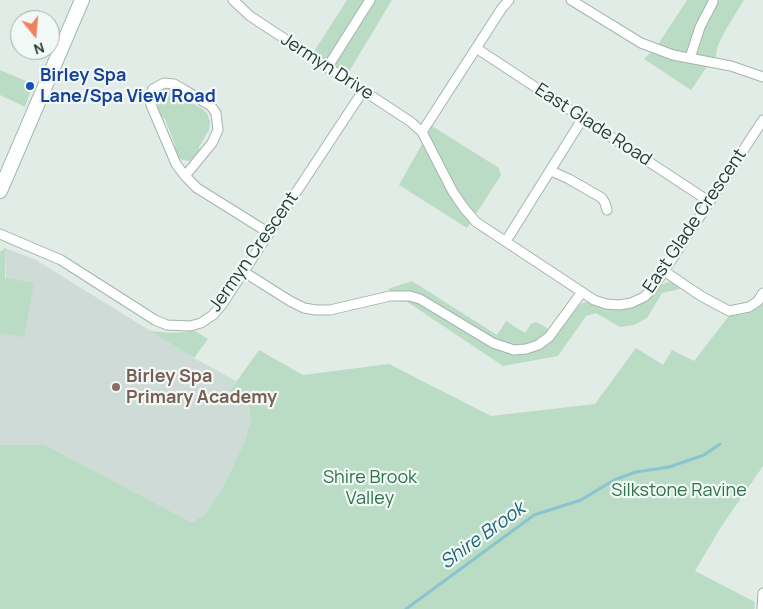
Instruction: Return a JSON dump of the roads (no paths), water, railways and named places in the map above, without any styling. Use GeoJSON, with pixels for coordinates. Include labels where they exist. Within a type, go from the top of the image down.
{"type":"FeatureCollection","features":[{"type":"Feature","properties":{"kind":"street"},"geometry":{"type":"LineString","coordinates":[[0,191],[82,0]]}},
{"type":"Feature","properties":{"kind":"street","name":"Jermyn Drive"},"geometry":{"type":"LineString","coordinates":[[233,0],[250,16],[406,119],[422,132]]}},
{"type":"Feature","properties":{"kind":"street"},"geometry":{"type":"LineString","coordinates":[[327,68],[370,0]]}},
{"type":"Feature","properties":{"kind":"street"},"geometry":{"type":"LineString","coordinates":[[422,132],[509,0]]}},
{"type":"Feature","properties":{"kind":"street"},"geometry":{"type":"LineString","coordinates":[[572,0],[641,43],[673,55],[731,66],[763,78]]}},
{"type":"Feature","properties":{"kind":"street"},"geometry":{"type":"LineString","coordinates":[[690,58],[700,27],[713,2]]}},
{"type":"Feature","properties":{"kind":"street","name":"East Glade Road"},"geometry":{"type":"LineString","coordinates":[[476,48],[710,202]]}},
{"type":"Feature","properties":{"kind":"street"},"geometry":{"type":"LineString","coordinates":[[185,176],[212,143],[218,130],[218,121],[216,113],[211,106],[174,84],[164,83],[153,89],[150,93],[151,104],[176,164],[185,176],[207,195],[269,233]]}},
{"type":"Feature","properties":{"kind":"street","name":"Jermyn Crescent"},"geometry":{"type":"LineString","coordinates":[[0,234],[61,260],[167,326],[190,326],[201,323],[213,315],[223,303],[363,91]]}},
{"type":"Feature","properties":{"kind":"street"},"geometry":{"type":"LineString","coordinates":[[506,241],[583,118]]}},
{"type":"Feature","properties":{"kind":"street","name":"East Glade Crescent"},"geometry":{"type":"LineString","coordinates":[[422,132],[453,192],[476,222],[594,300],[606,304],[619,304],[631,303],[648,293],[763,120]]}},
{"type":"Feature","properties":{"kind":"street"},"geometry":{"type":"LineString","coordinates":[[551,171],[602,198],[607,210]]}},
{"type":"Feature","properties":{"kind":"street"},"geometry":{"type":"LineString","coordinates":[[664,271],[707,300],[729,311],[749,308],[758,301],[763,293]]}},
{"type":"Feature","properties":{"kind":"street"},"geometry":{"type":"LineString","coordinates":[[244,272],[290,301],[304,308],[316,310],[330,310],[390,296],[410,296],[420,299],[493,343],[514,350],[526,349],[549,337],[582,292]]}},
{"type":"Feature","properties":{"kind":"street"},"geometry":{"type":"LineString","coordinates":[[762,609],[763,593]]}},
{"type":"Feature","properties":{"kind":"waterway","name":"Shire Brook"},"geometry":{"type":"LineString","coordinates":[[406,609],[534,515],[581,500],[614,480],[636,472],[669,467],[704,455],[720,444]]}},
{"type":"Feature","properties":{"kind":"place","name":"Birley Spa Lane/Spa View Road"},"geometry":{"type":"Point","coordinates":[30,86]}},
{"type":"Feature","properties":{"kind":"place","name":"Birley Spa Primary Academy"},"geometry":{"type":"Point","coordinates":[116,387]}},
{"type":"Feature","properties":{"kind":"park label","name":"Shire Brook Valley"},"geometry":{"type":"Point","coordinates":[370,488]}},
{"type":"Feature","properties":{"kind":"park label","name":"Silkstone Ravine"},"geometry":{"type":"Point","coordinates":[679,491]}}]}
